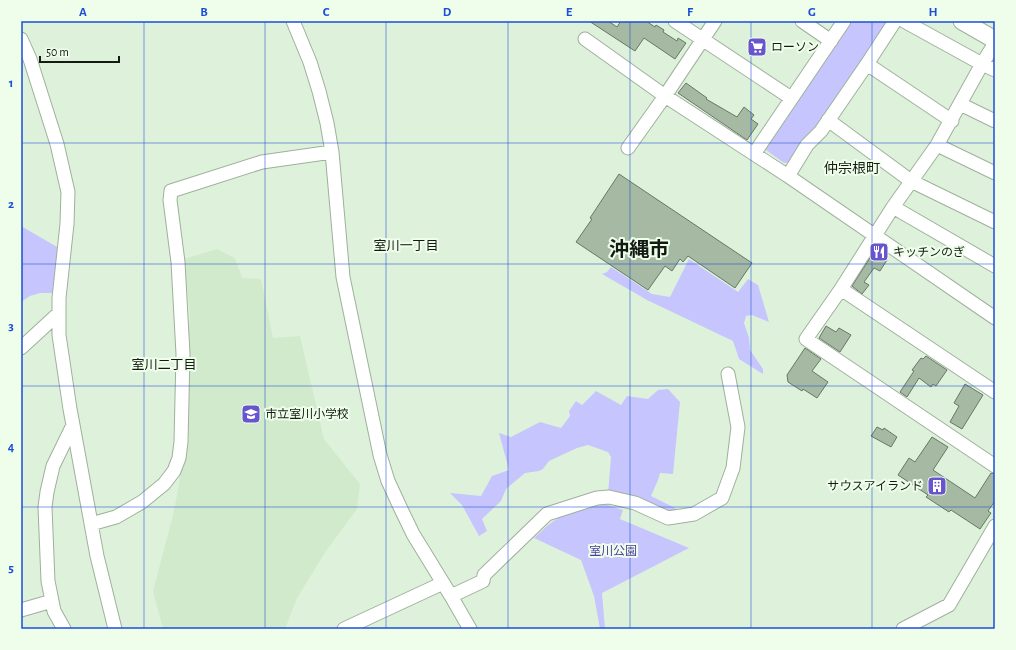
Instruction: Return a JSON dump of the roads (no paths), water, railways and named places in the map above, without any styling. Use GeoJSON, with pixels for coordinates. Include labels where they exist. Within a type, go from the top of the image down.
{"type":"FeatureCollection","features":[{"type":"Feature","properties":{"kind":"main road"},"geometry":{"type":"LineString","coordinates":[[962,21],[995,41]]}},
{"type":"Feature","properties":{"kind":"street"},"geometry":{"type":"LineString","coordinates":[[293,21],[320,91],[327,123],[332,152],[343,277],[380,454],[388,481],[413,534],[470,629]]}},
{"type":"Feature","properties":{"kind":"street"},"geometry":{"type":"LineString","coordinates":[[675,21],[791,98]]}},
{"type":"Feature","properties":{"kind":"street"},"geometry":{"type":"LineString","coordinates":[[628,148],[715,21]]}},
{"type":"Feature","properties":{"kind":"street"},"geometry":{"type":"LineString","coordinates":[[802,21],[831,41]]}},
{"type":"Feature","properties":{"kind":"street"},"geometry":{"type":"LineString","coordinates":[[754,154],[844,21]]}},
{"type":"Feature","properties":{"kind":"street"},"geometry":{"type":"LineString","coordinates":[[788,176],[807,145],[821,131],[895,21]]}},
{"type":"Feature","properties":{"kind":"street"},"geometry":{"type":"LineString","coordinates":[[904,21],[995,70]]}},
{"type":"Feature","properties":{"kind":"street"},"geometry":{"type":"LineString","coordinates":[[21,39],[30,59],[57,144],[68,192],[67,224],[59,298],[59,335],[70,410],[74,425],[97,556],[115,629]]}},
{"type":"Feature","properties":{"kind":"street"},"geometry":{"type":"LineString","coordinates":[[585,39],[665,96],[788,176],[995,317]]}},
{"type":"Feature","properties":{"kind":"street"},"geometry":{"type":"LineString","coordinates":[[995,41],[952,121],[937,145],[893,207],[841,289],[806,338],[995,466]]}},
{"type":"Feature","properties":{"kind":"street"},"geometry":{"type":"LineString","coordinates":[[867,64],[952,121]]}},
{"type":"Feature","properties":{"kind":"street"},"geometry":{"type":"LineString","coordinates":[[960,104],[995,121]]}},
{"type":"Feature","properties":{"kind":"street"},"geometry":{"type":"LineString","coordinates":[[828,120],[911,182],[995,222]]}},
{"type":"Feature","properties":{"kind":"street"},"geometry":{"type":"LineString","coordinates":[[937,145],[995,173]]}},
{"type":"Feature","properties":{"kind":"street"},"geometry":{"type":"LineString","coordinates":[[91,524],[116,517],[142,502],[164,484],[174,472],[179,458],[181,442],[183,354],[178,262],[170,200],[171,191],[262,162],[332,152]]}},
{"type":"Feature","properties":{"kind":"street"},"geometry":{"type":"LineString","coordinates":[[893,207],[995,266]]}},
{"type":"Feature","properties":{"kind":"street"},"geometry":{"type":"LineString","coordinates":[[841,289],[995,392]]}},
{"type":"Feature","properties":{"kind":"street"},"geometry":{"type":"LineString","coordinates":[[21,348],[59,313]]}},
{"type":"Feature","properties":{"kind":"street"},"geometry":{"type":"LineString","coordinates":[[451,596],[483,581],[484,575],[546,514],[597,498],[609,497],[635,503],[668,518],[694,514],[722,498],[733,468],[738,427],[728,374]]}},
{"type":"Feature","properties":{"kind":"street"},"geometry":{"type":"LineString","coordinates":[[64,629],[54,611],[48,581],[45,507],[52,466],[74,425]]}},
{"type":"Feature","properties":{"kind":"street"},"geometry":{"type":"LineString","coordinates":[[903,629],[949,605],[995,526]]}},
{"type":"Feature","properties":{"kind":"street"},"geometry":{"type":"LineString","coordinates":[[344,629],[443,583]]}},
{"type":"Feature","properties":{"kind":"street"},"geometry":{"type":"LineString","coordinates":[[21,610],[52,601]]}},
{"type":"Feature","properties":{"kind":"place","name":"ローソン"},"geometry":{"type":"Point","coordinates":[757,47]}},
{"type":"Feature","properties":{"kind":"place","name":"キッチンのぎ"},"geometry":{"type":"Point","coordinates":[879,252]}},
{"type":"Feature","properties":{"kind":"place","name":"市立室川小学校"},"geometry":{"type":"Point","coordinates":[251,414]}},
{"type":"Feature","properties":{"kind":"place","name":"サウスアイランド"},"geometry":{"type":"Point","coordinates":[937,486]}},
{"type":"Feature","properties":{"kind":"district","name":"仲宗根町"},"geometry":{"type":"Point","coordinates":[852,169]}},
{"type":"Feature","properties":{"kind":"district","name":"室川一丁目"},"geometry":{"type":"Point","coordinates":[406,246]}},
{"type":"Feature","properties":{"kind":"district","name":"沖縄市"},"geometry":{"type":"Point","coordinates":[639,250]}},
{"type":"Feature","properties":{"kind":"district","name":"室川二丁目"},"geometry":{"type":"Point","coordinates":[164,365]}},
{"type":"Feature","properties":{"kind":"park label","name":"室川公園"},"geometry":{"type":"Point","coordinates":[613,551]}}]}
